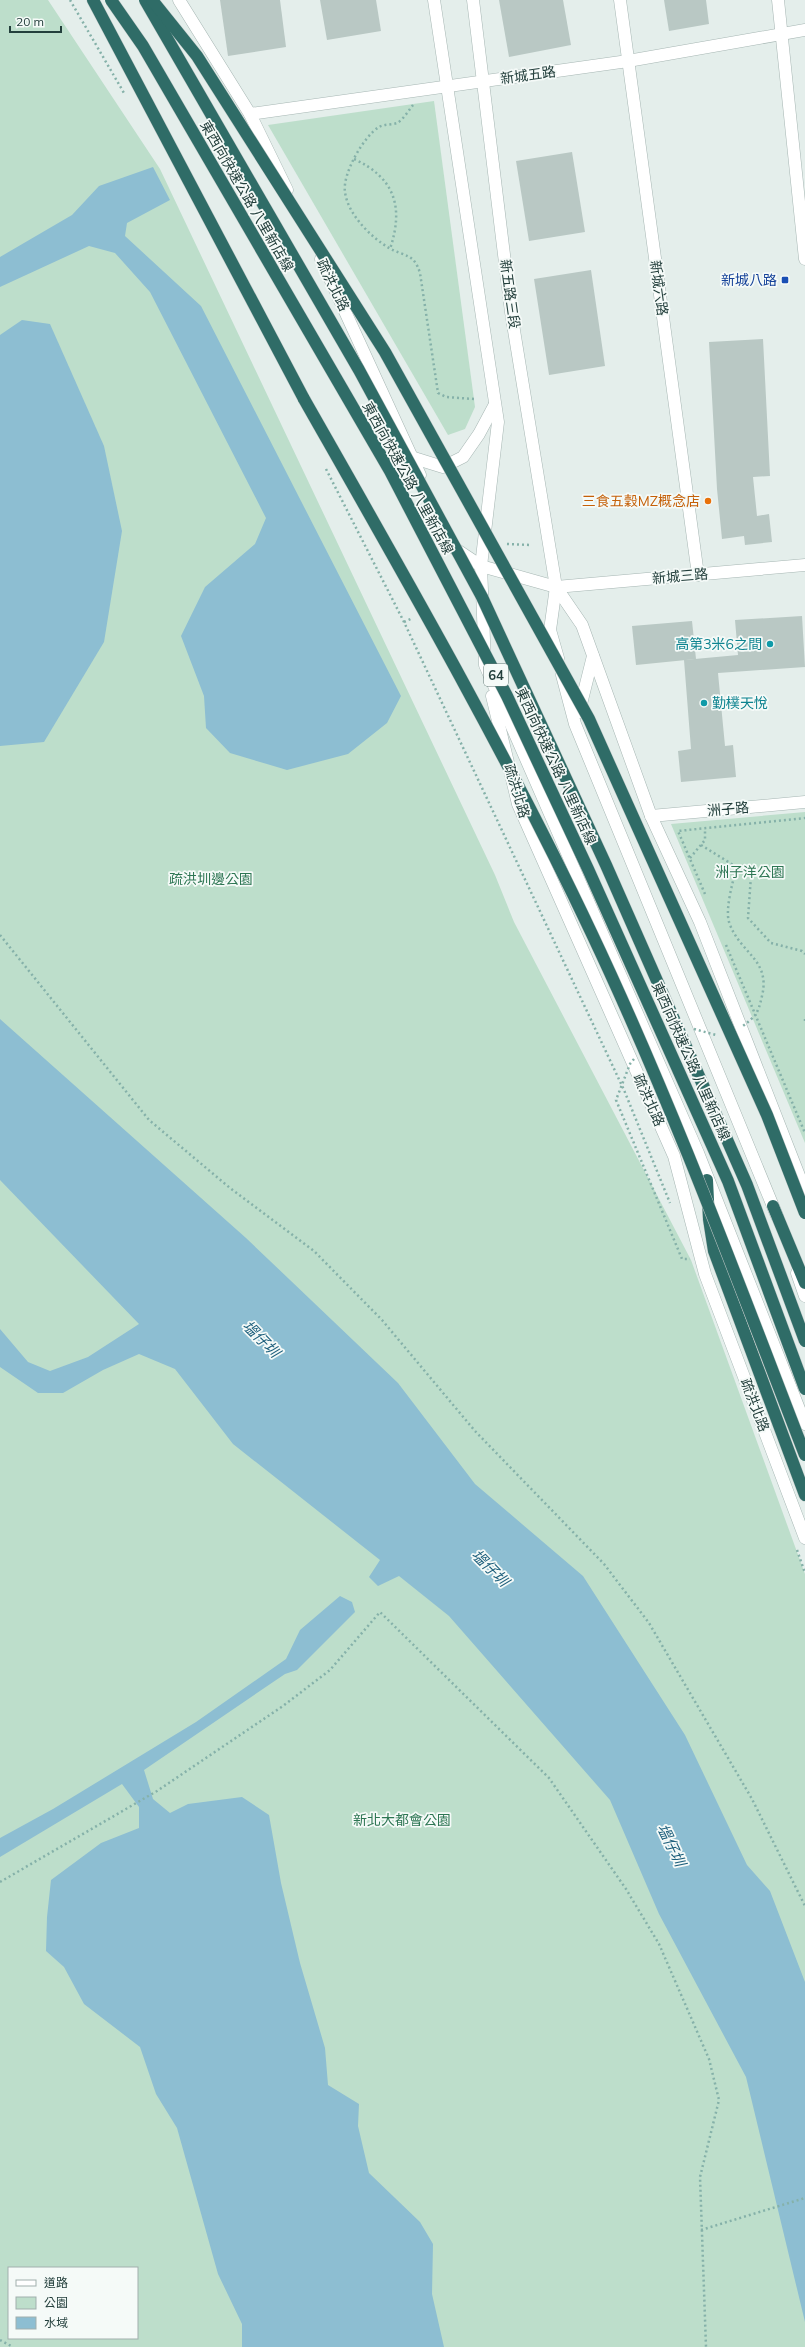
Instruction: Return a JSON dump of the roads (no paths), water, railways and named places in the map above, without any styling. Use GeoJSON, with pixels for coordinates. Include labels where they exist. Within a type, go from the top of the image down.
{"type":"FeatureCollection","features":[{"type":"Feature","properties":{"kind":"highway"},"geometry":{"type":"LineString","coordinates":[[93,0],[304,399],[479,710],[591,932],[693,1163],[805,1455]]}},
{"type":"Feature","properties":{"kind":"highway","name":"東西向快速公路 八里新店線"},"geometry":{"type":"LineString","coordinates":[[111,0],[143,46],[390,471],[507,696],[588,868],[728,1181],[805,1389]]}},
{"type":"Feature","properties":{"kind":"highway","name":"東西向快速公路 八里新店線"},"geometry":{"type":"LineString","coordinates":[[145,0],[359,370],[482,597],[610,873],[747,1185],[805,1341]]}},
{"type":"Feature","properties":{"kind":"highway"},"geometry":{"type":"LineString","coordinates":[[152,0],[197,56],[385,352],[589,719],[767,1115],[805,1213]]}},
{"type":"Feature","properties":{"kind":"highway"},"geometry":{"type":"LineString","coordinates":[[708,1180],[709,1219],[714,1251],[805,1495]]}},
{"type":"Feature","properties":{"kind":"highway"},"geometry":{"type":"LineString","coordinates":[[773,1206],[805,1283]]}},
{"type":"Feature","properties":{"kind":"street","name":"疏洪北路"},"geometry":{"type":"LineString","coordinates":[[179,0],[250,114],[334,287],[414,458],[448,544],[481,566],[556,587]]}},
{"type":"Feature","properties":{"kind":"street"},"geometry":{"type":"LineString","coordinates":[[434,0],[494,406],[498,422],[481,566]]}},
{"type":"Feature","properties":{"kind":"street","name":"新五路三段"},"geometry":{"type":"LineString","coordinates":[[473,0],[512,312],[556,587]]}},
{"type":"Feature","properties":{"kind":"street","name":"新城六路"},"geometry":{"type":"LineString","coordinates":[[620,0],[698,575]]}},
{"type":"Feature","properties":{"kind":"street"},"geometry":{"type":"LineString","coordinates":[[778,0],[783,32],[805,259]]}},
{"type":"Feature","properties":{"kind":"street","name":"新城五路"},"geometry":{"type":"LineString","coordinates":[[250,114],[447,85],[628,61],[783,32],[805,30]]}},
{"type":"Feature","properties":{"kind":"street"},"geometry":{"type":"LineString","coordinates":[[414,458],[443,467],[463,457],[479,434],[494,406]]}},
{"type":"Feature","properties":{"kind":"street","name":"新城三路"},"geometry":{"type":"LineString","coordinates":[[556,587],[805,565]]}},
{"type":"Feature","properties":{"kind":"street","name":"疏洪北路"},"geometry":{"type":"LineString","coordinates":[[481,566],[485,666],[518,804],[674,1156],[705,1274],[800,1540]]}},
{"type":"Feature","properties":{"kind":"street"},"geometry":{"type":"LineString","coordinates":[[556,587],[582,625],[651,816],[700,922],[805,1192]]}},
{"type":"Feature","properties":{"kind":"street"},"geometry":{"type":"LineString","coordinates":[[556,587],[550,630],[575,724],[773,1206],[805,1296]]}},
{"type":"Feature","properties":{"kind":"street"},"geometry":{"type":"LineString","coordinates":[[575,724],[593,656]]}},
{"type":"Feature","properties":{"kind":"street","name":"疏洪北路"},"geometry":{"type":"LineString","coordinates":[[485,666],[698,1153],[805,1424]]}},
{"type":"Feature","properties":{"kind":"street","name":"洲子路"},"geometry":{"type":"LineString","coordinates":[[651,816],[805,802]]}},
{"type":"Feature","properties":{"kind":"water"},"geometry":{"type":"Polygon","coordinates":[[[153,167],[170,200],[127,223],[125,236],[201,306],[401,696],[387,723],[348,754],[287,770],[230,753],[206,728],[204,696],[181,636],[205,587],[255,544],[266,518],[150,292],[115,253],[89,246],[0,287],[0,257],[72,215],[99,186],[153,167]]]}},
{"type":"Feature","properties":{"kind":"water"},"geometry":{"type":"Polygon","coordinates":[[[22,320],[50,324],[104,446],[122,531],[104,642],[44,742],[0,746],[0,335],[22,320]]]}},
{"type":"Feature","properties":{"kind":"water","name":"塭仔圳"},"geometry":{"type":"Polygon","coordinates":[[[0,1019],[246,1238],[398,1383],[475,1484],[583,1576],[685,1735],[747,1865],[770,1891],[805,1982],[805,2322],[746,2077],[659,1914],[610,1800],[449,1616],[399,1576],[378,1586],[369,1577],[380,1560],[233,1444],[175,1369],[139,1354],[103,1370],[63,1393],[38,1393],[0,1367],[0,1329],[28,1362],[50,1371],[88,1357],[139,1324],[0,1180],[0,1019]]]}},
{"type":"Feature","properties":{"kind":"water"},"geometry":{"type":"Polygon","coordinates":[[[340,1596],[352,1602],[355,1612],[297,1670],[285,1674],[144,1770],[153,1799],[170,1813],[188,1804],[242,1797],[269,1815],[281,1883],[300,1963],[325,2048],[328,2085],[359,2104],[358,2126],[369,2173],[420,2222],[433,2244],[432,2294],[444,2347],[242,2347],[242,2324],[218,2274],[177,2128],[156,2094],[140,2047],[84,2004],[64,1967],[46,1951],[47,1917],[51,1880],[101,1843],[139,1828],[139,1807],[122,1784],[0,1857],[0,1838],[53,1809],[196,1722],[286,1659],[300,1630],[340,1596]]]}},
{"type":"Feature","properties":{"kind":"place","name":"新城八路"},"geometry":{"type":"Point","coordinates":[785,280]}},
{"type":"Feature","properties":{"kind":"place","name":"三食五穀MZ概念店"},"geometry":{"type":"Point","coordinates":[708,501]}},
{"type":"Feature","properties":{"kind":"place","name":"高第3米6之間"},"geometry":{"type":"Point","coordinates":[770,644]}},
{"type":"Feature","properties":{"kind":"place","name":"勤樸天悅"},"geometry":{"type":"Point","coordinates":[704,703]}},
{"type":"Feature","properties":{"kind":"park label","name":"洲子洋公園"},"geometry":{"type":"Point","coordinates":[750,872]}},
{"type":"Feature","properties":{"kind":"park label","name":"疏洪圳邊公園"},"geometry":{"type":"Point","coordinates":[211,879]}},
{"type":"Feature","properties":{"kind":"park label","name":"新北大都會公園"},"geometry":{"type":"Point","coordinates":[402,1820]}}]}
